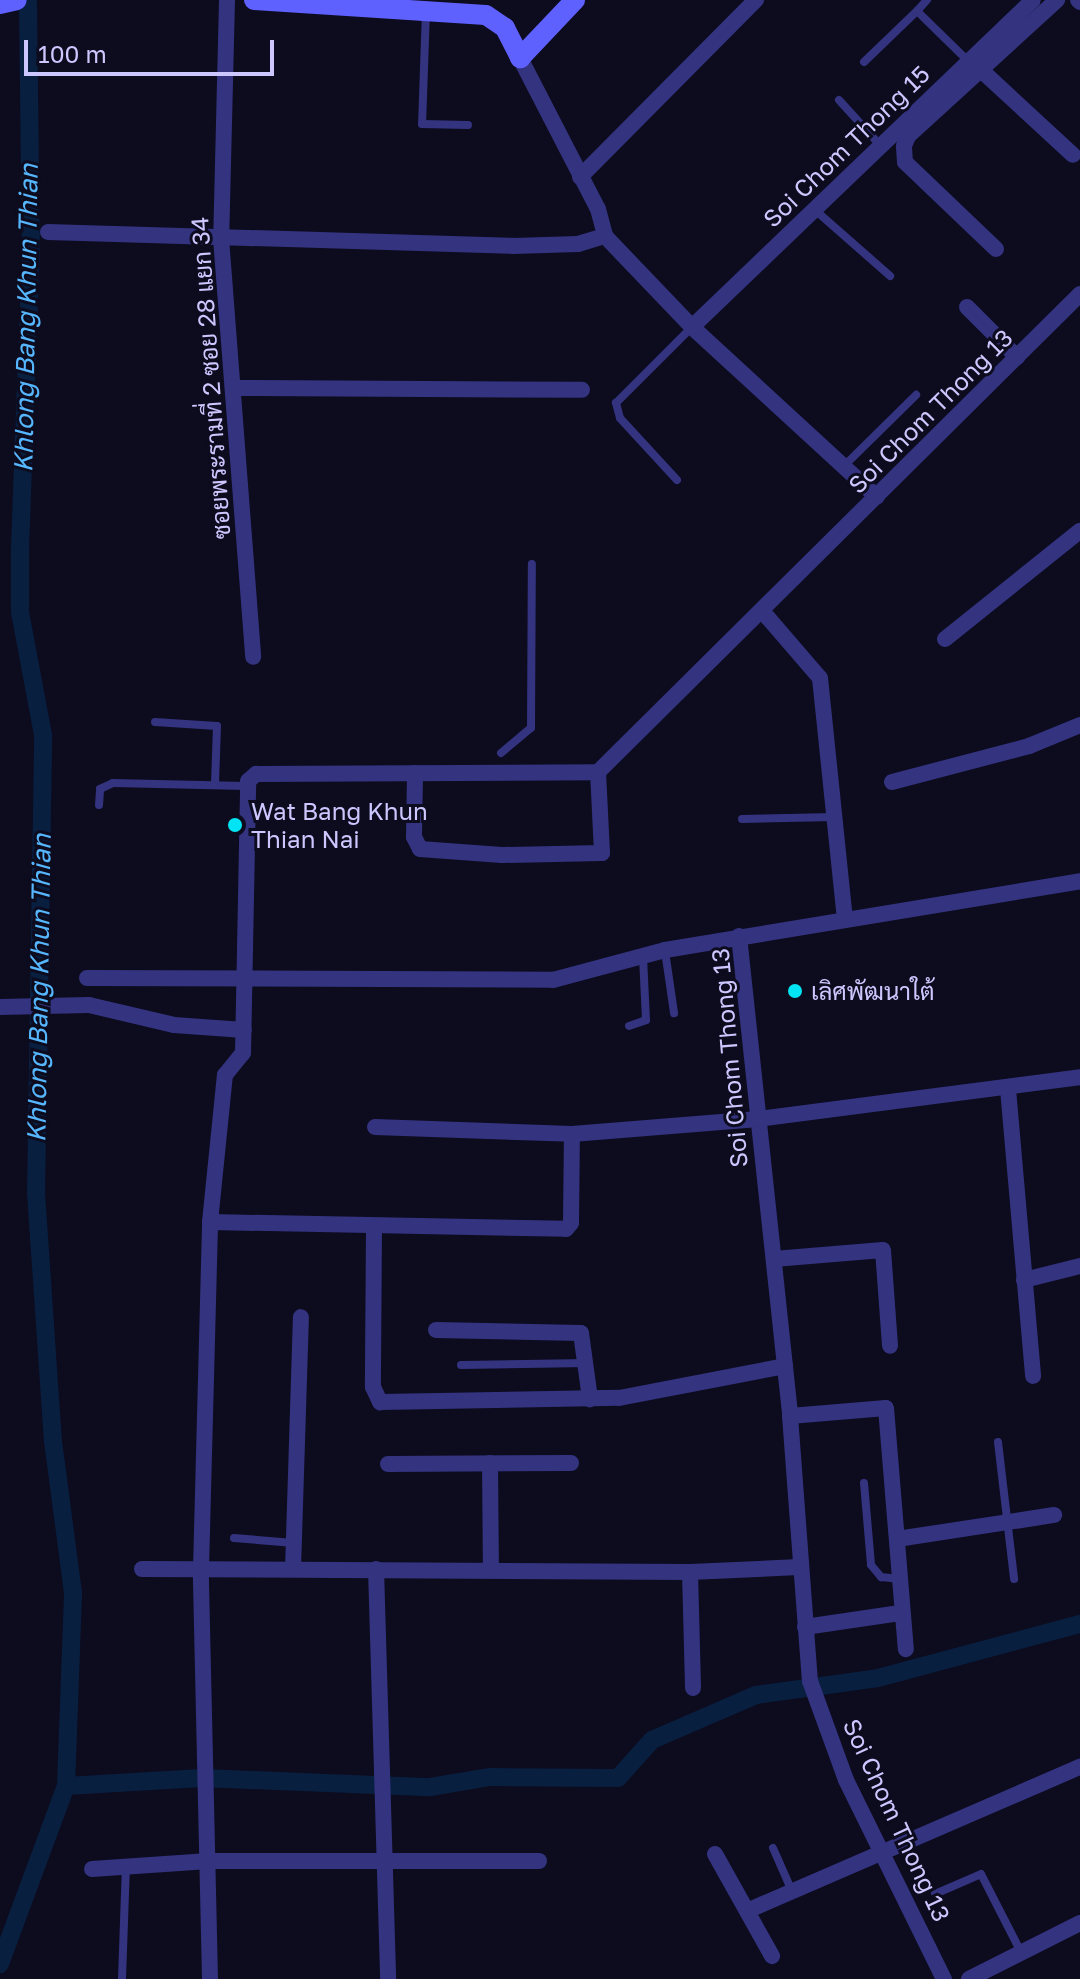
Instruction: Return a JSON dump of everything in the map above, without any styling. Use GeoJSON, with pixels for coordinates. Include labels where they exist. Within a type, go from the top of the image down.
{"type":"FeatureCollection","features":[{"type":"Feature","properties":{"kind":"street"},"geometry":{"type":"LineString","coordinates":[[0,4],[17,0]]}},
{"type":"Feature","properties":{"kind":"street","name":"ซอยพระรามที่ 2 ซอย 28 แยก 34"},"geometry":{"type":"LineString","coordinates":[[227,0],[221,238],[236,388],[253,657]]}},
{"type":"Feature","properties":{"kind":"street"},"geometry":{"type":"LineString","coordinates":[[254,0],[426,10],[496,19],[520,58],[580,177],[605,236],[692,327],[877,497]]}},
{"type":"Feature","properties":{"kind":"street"},"geometry":{"type":"LineString","coordinates":[[520,58],[575,0]]}},
{"type":"Feature","properties":{"kind":"street"},"geometry":{"type":"LineString","coordinates":[[580,177],[756,0]]}},
{"type":"Feature","properties":{"kind":"street","name":"Soi Chom Thong 15"},"geometry":{"type":"LineString","coordinates":[[692,327],[880,145],[975,66],[1033,0]]}},
{"type":"Feature","properties":{"kind":"street"},"geometry":{"type":"LineString","coordinates":[[996,249],[905,162],[903,154],[908,136],[975,66],[1057,0]]}},
{"type":"Feature","properties":{"kind":"street"},"geometry":{"type":"LineString","coordinates":[[975,66],[1073,155]]}},
{"type":"Feature","properties":{"kind":"street"},"geometry":{"type":"LineString","coordinates":[[48,232],[513,246],[578,244],[605,236]]}},
{"type":"Feature","properties":{"kind":"street","name":"Soi Chom Thong 13"},"geometry":{"type":"LineString","coordinates":[[598,772],[763,612],[1080,294]]}},
{"type":"Feature","properties":{"kind":"street"},"geometry":{"type":"LineString","coordinates":[[967,307],[1017,357]]}},
{"type":"Feature","properties":{"kind":"street"},"geometry":{"type":"LineString","coordinates":[[236,388],[582,390]]}},
{"type":"Feature","properties":{"kind":"street"},"geometry":{"type":"LineString","coordinates":[[945,639],[1080,531]]}},
{"type":"Feature","properties":{"kind":"street"},"geometry":{"type":"LineString","coordinates":[[763,612],[820,678],[845,919]]}},
{"type":"Feature","properties":{"kind":"street"},"geometry":{"type":"LineString","coordinates":[[892,782],[1029,746],[1080,725]]}},
{"type":"Feature","properties":{"kind":"street"},"geometry":{"type":"LineString","coordinates":[[210,1979],[201,1569],[210,1222],[225,1075],[242,1055],[246,786],[256,774],[500,769],[598,772],[602,853],[502,855],[420,849],[414,837],[415,773]]}},
{"type":"Feature","properties":{"kind":"street","name":"Soi Chom Thong 13"},"geometry":{"type":"LineString","coordinates":[[944,1979],[846,1780],[810,1681],[790,1416],[739,936],[1080,881]]}},
{"type":"Feature","properties":{"kind":"street"},"geometry":{"type":"LineString","coordinates":[[87,978],[553,980],[665,950],[739,936]]}},
{"type":"Feature","properties":{"kind":"street"},"geometry":{"type":"LineString","coordinates":[[0,1007],[78,1005],[174,1025],[244,1030]]}},
{"type":"Feature","properties":{"kind":"street"},"geometry":{"type":"LineString","coordinates":[[375,1127],[572,1134],[758,1119],[1008,1089],[1080,1077]]}},
{"type":"Feature","properties":{"kind":"street"},"geometry":{"type":"LineString","coordinates":[[1008,1089],[1033,1376]]}},
{"type":"Feature","properties":{"kind":"street"},"geometry":{"type":"LineString","coordinates":[[210,1222],[566,1229],[571,1223],[572,1134]]}},
{"type":"Feature","properties":{"kind":"street"},"geometry":{"type":"LineString","coordinates":[[374,1226],[373,1387],[380,1402],[590,1399],[785,1366]]}},
{"type":"Feature","properties":{"kind":"street"},"geometry":{"type":"LineString","coordinates":[[774,1259],[883,1250],[890,1346]]}},
{"type":"Feature","properties":{"kind":"street"},"geometry":{"type":"LineString","coordinates":[[1024,1280],[1080,1266]]}},
{"type":"Feature","properties":{"kind":"street"},"geometry":{"type":"LineString","coordinates":[[293,1569],[301,1317]]}},
{"type":"Feature","properties":{"kind":"street"},"geometry":{"type":"LineString","coordinates":[[436,1330],[575,1331],[585,1338],[590,1399]]}},
{"type":"Feature","properties":{"kind":"street"},"geometry":{"type":"LineString","coordinates":[[790,1416],[884,1406],[897,1539],[900,1613],[906,1649]]}},
{"type":"Feature","properties":{"kind":"street"},"geometry":{"type":"LineString","coordinates":[[490,1463],[491,1570]]}},
{"type":"Feature","properties":{"kind":"street"},"geometry":{"type":"LineString","coordinates":[[388,1464],[571,1463]]}},
{"type":"Feature","properties":{"kind":"street"},"geometry":{"type":"LineString","coordinates":[[897,1539],[1006,1525],[1054,1515]]}},
{"type":"Feature","properties":{"kind":"street"},"geometry":{"type":"LineString","coordinates":[[142,1569],[690,1572],[799,1567]]}},
{"type":"Feature","properties":{"kind":"street"},"geometry":{"type":"LineString","coordinates":[[376,1569],[388,1979]]}},
{"type":"Feature","properties":{"kind":"street"},"geometry":{"type":"LineString","coordinates":[[690,1572],[693,1688]]}},
{"type":"Feature","properties":{"kind":"street"},"geometry":{"type":"LineString","coordinates":[[805,1627],[900,1613]]}},
{"type":"Feature","properties":{"kind":"street"},"geometry":{"type":"LineString","coordinates":[[749,1910],[881,1850],[1080,1767]]}},
{"type":"Feature","properties":{"kind":"street"},"geometry":{"type":"LineString","coordinates":[[715,1854],[772,1956]]}},
{"type":"Feature","properties":{"kind":"street"},"geometry":{"type":"LineString","coordinates":[[92,1869],[209,1861],[539,1861]]}},
{"type":"Feature","properties":{"kind":"street"},"geometry":{"type":"LineString","coordinates":[[969,1979],[1080,1923]]}},
{"type":"Feature","properties":{"kind":"lane"},"geometry":{"type":"LineString","coordinates":[[864,62],[927,0]]}},
{"type":"Feature","properties":{"kind":"lane"},"geometry":{"type":"LineString","coordinates":[[426,10],[422,124],[468,125]]}},
{"type":"Feature","properties":{"kind":"lane"},"geometry":{"type":"LineString","coordinates":[[917,11],[975,66]]}},
{"type":"Feature","properties":{"kind":"lane"},"geometry":{"type":"LineString","coordinates":[[839,100],[880,145]]}},
{"type":"Feature","properties":{"kind":"lane"},"geometry":{"type":"LineString","coordinates":[[815,210],[890,276]]}},
{"type":"Feature","properties":{"kind":"lane"},"geometry":{"type":"LineString","coordinates":[[677,480],[620,418],[616,403],[692,327]]}},
{"type":"Feature","properties":{"kind":"lane"},"geometry":{"type":"LineString","coordinates":[[845,465],[916,395]]}},
{"type":"Feature","properties":{"kind":"lane"},"geometry":{"type":"LineString","coordinates":[[501,753],[531,728],[532,564]]}},
{"type":"Feature","properties":{"kind":"lane"},"geometry":{"type":"LineString","coordinates":[[155,722],[217,726],[215,783]]}},
{"type":"Feature","properties":{"kind":"lane"},"geometry":{"type":"LineString","coordinates":[[99,805],[100,789],[108,783],[246,786]]}},
{"type":"Feature","properties":{"kind":"lane"},"geometry":{"type":"LineString","coordinates":[[742,819],[835,817]]}},
{"type":"Feature","properties":{"kind":"lane"},"geometry":{"type":"LineString","coordinates":[[665,950],[674,1013]]}},
{"type":"Feature","properties":{"kind":"lane"},"geometry":{"type":"LineString","coordinates":[[629,1026],[646,1020],[643,957]]}},
{"type":"Feature","properties":{"kind":"lane"},"geometry":{"type":"LineString","coordinates":[[461,1365],[589,1363]]}},
{"type":"Feature","properties":{"kind":"lane"},"geometry":{"type":"LineString","coordinates":[[998,1442],[1014,1579]]}},
{"type":"Feature","properties":{"kind":"lane"},"geometry":{"type":"LineString","coordinates":[[864,1483],[871,1565],[881,1577],[899,1579]]}},
{"type":"Feature","properties":{"kind":"lane"},"geometry":{"type":"LineString","coordinates":[[234,1538],[294,1543]]}},
{"type":"Feature","properties":{"kind":"lane"},"geometry":{"type":"LineString","coordinates":[[773,1848],[791,1889]]}},
{"type":"Feature","properties":{"kind":"lane"},"geometry":{"type":"LineString","coordinates":[[122,1979],[126,1866]]}},
{"type":"Feature","properties":{"kind":"lane"},"geometry":{"type":"LineString","coordinates":[[935,1894],[963,1878],[984,1876],[1022,1953]]}},
{"type":"Feature","properties":{"kind":"waterway","name":"Khlong Bang Khun Thian"},"geometry":{"type":"LineString","coordinates":[[0,1964],[66,1786],[73,1593],[53,1442],[36,1193],[43,735],[20,612],[31,253],[28,0]]}},
{"type":"Feature","properties":{"kind":"waterway"},"geometry":{"type":"LineString","coordinates":[[66,1786],[202,1778],[430,1787],[490,1777],[618,1778],[652,1740],[756,1695],[878,1678],[1080,1624]]}},
{"type":"Feature","properties":{"kind":"place","name":"Wat Bang Khun Thian Nai"},"geometry":{"type":"Point","coordinates":[235,825]}},
{"type":"Feature","properties":{"kind":"place","name":"เลิศพัฒนาใต้"},"geometry":{"type":"Point","coordinates":[795,991]}}]}
